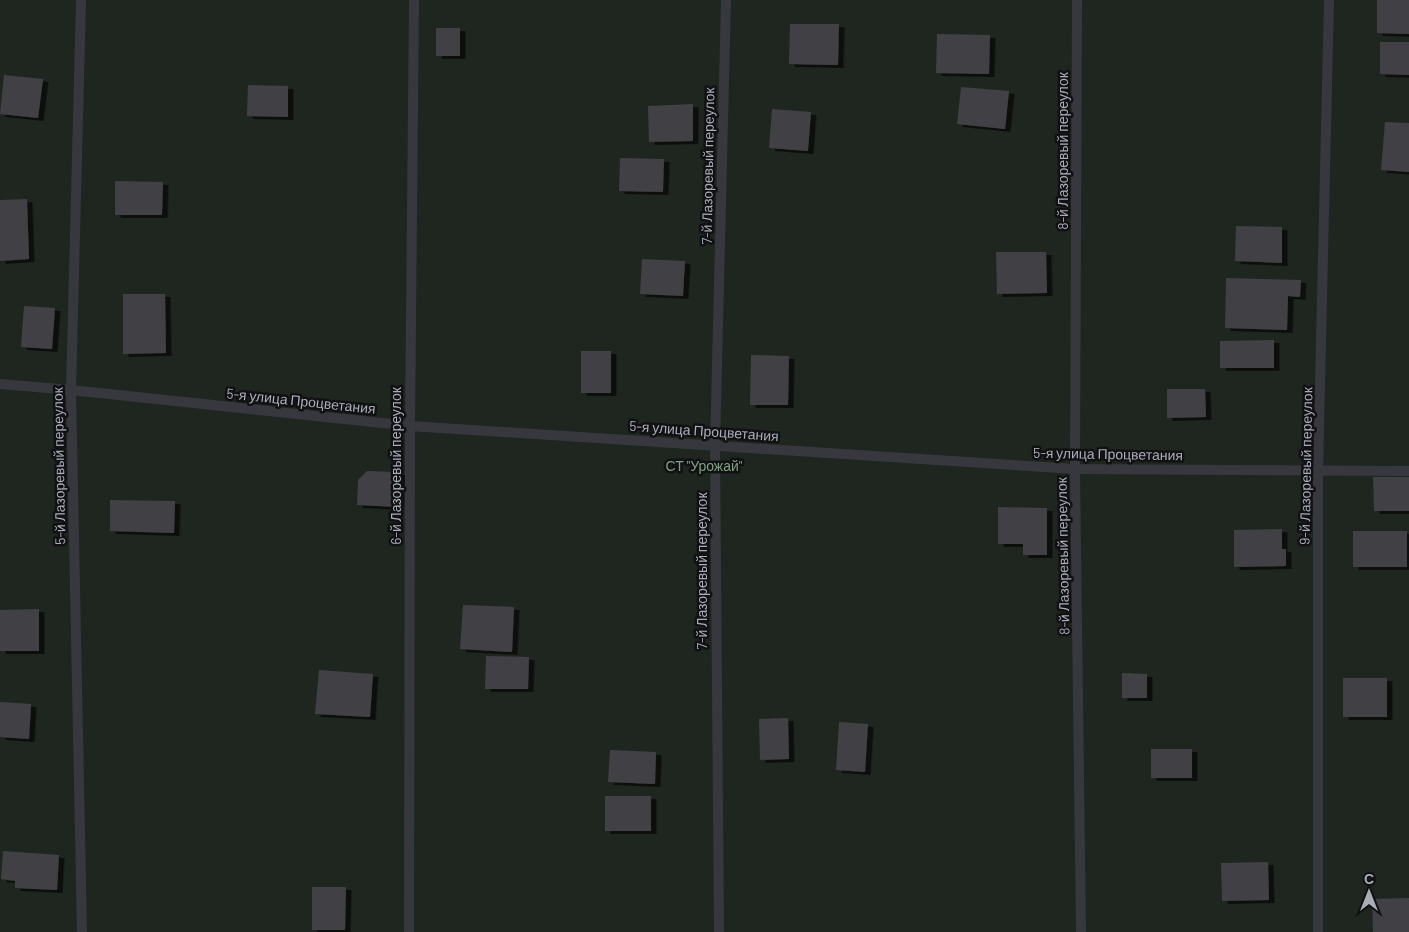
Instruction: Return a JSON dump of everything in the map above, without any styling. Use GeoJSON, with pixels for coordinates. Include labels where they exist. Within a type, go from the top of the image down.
{"type":"FeatureCollection","features":[{"type":"Feature","properties":{"kind":"lane","name":"5-й Лазоревый переулок"},"geometry":{"type":"LineString","coordinates":[[81,0],[70,390],[82,932]]}},
{"type":"Feature","properties":{"kind":"lane","name":"6-й Лазоревый переулок"},"geometry":{"type":"LineString","coordinates":[[409,932],[410,426],[414,0]]}},
{"type":"Feature","properties":{"kind":"lane","name":"7-й Лазоревый переулок"},"geometry":{"type":"LineString","coordinates":[[719,932],[715,446],[726,0]]}},
{"type":"Feature","properties":{"kind":"lane","name":"8-й Лазоревый переулок"},"geometry":{"type":"LineString","coordinates":[[1077,0],[1076,469],[1081,932]]}},
{"type":"Feature","properties":{"kind":"lane","name":"9-й Лазоревый переулок"},"geometry":{"type":"LineString","coordinates":[[1318,932],[1318,470],[1329,0]]}},
{"type":"Feature","properties":{"kind":"lane","name":"5-я улица Процветания"},"geometry":{"type":"LineString","coordinates":[[0,384],[410,426],[1076,469],[1409,471]]}},
{"type":"Feature","properties":{"kind":"green space","name":"СТ \"Урожай\""},"geometry":{"type":"Polygon","coordinates":[[[0,0],[1409,0],[1409,932],[0,932],[0,0]]]}},
{"type":"Feature","properties":{"kind":"building"},"geometry":{"type":"Polygon","coordinates":[[[1377,0],[1409,0],[1409,34],[1377,33],[1377,0]]]}},
{"type":"Feature","properties":{"kind":"building"},"geometry":{"type":"Polygon","coordinates":[[[790,24],[839,24],[838,65],[789,64],[790,24]]]}},
{"type":"Feature","properties":{"kind":"building"},"geometry":{"type":"Polygon","coordinates":[[[436,28],[460,28],[460,56],[436,56],[436,28]]]}},
{"type":"Feature","properties":{"kind":"building"},"geometry":{"type":"Polygon","coordinates":[[[937,34],[990,35],[989,74],[936,73],[937,34]]]}},
{"type":"Feature","properties":{"kind":"building"},"geometry":{"type":"Polygon","coordinates":[[[1380,42],[1409,42],[1409,75],[1380,74],[1380,42]]]}},
{"type":"Feature","properties":{"kind":"building"},"geometry":{"type":"Polygon","coordinates":[[[4,75],[43,79],[38,118],[0,114],[4,75]]]}},
{"type":"Feature","properties":{"kind":"building"},"geometry":{"type":"Polygon","coordinates":[[[248,85],[288,86],[288,117],[247,116],[248,85]]]}},
{"type":"Feature","properties":{"kind":"building"},"geometry":{"type":"Polygon","coordinates":[[[961,87],[1009,91],[1005,129],[957,124],[961,87]]]}},
{"type":"Feature","properties":{"kind":"building"},"geometry":{"type":"Polygon","coordinates":[[[693,104],[693,141],[649,142],[648,106],[693,104]]]}},
{"type":"Feature","properties":{"kind":"building"},"geometry":{"type":"Polygon","coordinates":[[[772,109],[811,112],[808,151],[769,148],[772,109]]]}},
{"type":"Feature","properties":{"kind":"building"},"geometry":{"type":"Polygon","coordinates":[[[1385,122],[1409,123],[1409,172],[1381,170],[1385,122]]]}},
{"type":"Feature","properties":{"kind":"building"},"geometry":{"type":"Polygon","coordinates":[[[620,158],[664,159],[663,192],[619,191],[620,158]]]}},
{"type":"Feature","properties":{"kind":"building"},"geometry":{"type":"Polygon","coordinates":[[[115,181],[163,182],[162,215],[115,215],[115,181]]]}},
{"type":"Feature","properties":{"kind":"building"},"geometry":{"type":"Polygon","coordinates":[[[27,199],[29,259],[0,261],[0,200],[27,199]]]}},
{"type":"Feature","properties":{"kind":"building"},"geometry":{"type":"Polygon","coordinates":[[[1236,226],[1282,227],[1282,263],[1235,261],[1236,226]]]}},
{"type":"Feature","properties":{"kind":"building"},"geometry":{"type":"Polygon","coordinates":[[[996,252],[1046,252],[1047,293],[997,294],[996,252]]]}},
{"type":"Feature","properties":{"kind":"building"},"geometry":{"type":"Polygon","coordinates":[[[642,259],[685,261],[683,296],[640,294],[642,259]]]}},
{"type":"Feature","properties":{"kind":"building"},"geometry":{"type":"Polygon","coordinates":[[[1226,278],[1301,280],[1300,297],[1288,296],[1287,330],[1225,328],[1226,278]]]}},
{"type":"Feature","properties":{"kind":"building"},"geometry":{"type":"Polygon","coordinates":[[[123,294],[165,294],[166,353],[123,354],[123,294]]]}},
{"type":"Feature","properties":{"kind":"building"},"geometry":{"type":"Polygon","coordinates":[[[24,306],[55,308],[52,349],[21,347],[24,306]]]}},
{"type":"Feature","properties":{"kind":"building"},"geometry":{"type":"Polygon","coordinates":[[[1274,340],[1274,368],[1220,368],[1220,341],[1274,340]]]}},
{"type":"Feature","properties":{"kind":"building"},"geometry":{"type":"Polygon","coordinates":[[[581,351],[611,351],[611,393],[581,393],[581,351]]]}},
{"type":"Feature","properties":{"kind":"building"},"geometry":{"type":"Polygon","coordinates":[[[751,355],[789,356],[788,405],[750,405],[751,355]]]}},
{"type":"Feature","properties":{"kind":"building"},"geometry":{"type":"Polygon","coordinates":[[[1167,389],[1205,389],[1206,417],[1167,418],[1167,389]]]}},
{"type":"Feature","properties":{"kind":"building"},"geometry":{"type":"Polygon","coordinates":[[[367,471],[400,472],[398,507],[357,505],[358,480],[367,471]]]}},
{"type":"Feature","properties":{"kind":"building"},"geometry":{"type":"Polygon","coordinates":[[[1373,477],[1409,477],[1409,511],[1374,511],[1373,477]]]}},
{"type":"Feature","properties":{"kind":"building"},"geometry":{"type":"Polygon","coordinates":[[[110,500],[175,501],[174,533],[110,531],[110,500]]]}},
{"type":"Feature","properties":{"kind":"building"},"geometry":{"type":"Polygon","coordinates":[[[998,507],[1047,508],[1047,555],[1023,555],[1023,544],[998,544],[998,507]]]}},
{"type":"Feature","properties":{"kind":"building"},"geometry":{"type":"Polygon","coordinates":[[[1282,529],[1282,549],[1286,549],[1286,566],[1234,567],[1234,530],[1282,529]]]}},
{"type":"Feature","properties":{"kind":"building"},"geometry":{"type":"Polygon","coordinates":[[[1353,531],[1407,531],[1407,567],[1353,567],[1353,531]]]}},
{"type":"Feature","properties":{"kind":"building"},"geometry":{"type":"Polygon","coordinates":[[[463,605],[514,607],[512,652],[460,649],[463,605]]]}},
{"type":"Feature","properties":{"kind":"building"},"geometry":{"type":"Polygon","coordinates":[[[39,609],[39,651],[0,651],[0,610],[39,609]]]}},
{"type":"Feature","properties":{"kind":"building"},"geometry":{"type":"Polygon","coordinates":[[[486,656],[529,657],[528,689],[485,689],[486,656]]]}},
{"type":"Feature","properties":{"kind":"building"},"geometry":{"type":"Polygon","coordinates":[[[319,670],[373,674],[370,717],[315,714],[319,670]]]}},
{"type":"Feature","properties":{"kind":"building"},"geometry":{"type":"Polygon","coordinates":[[[1122,673],[1147,674],[1147,698],[1122,698],[1122,673]]]}},
{"type":"Feature","properties":{"kind":"building"},"geometry":{"type":"Polygon","coordinates":[[[1343,678],[1387,678],[1387,717],[1343,717],[1343,678]]]}},
{"type":"Feature","properties":{"kind":"building"},"geometry":{"type":"Polygon","coordinates":[[[0,702],[31,704],[29,739],[0,737],[0,702]]]}},
{"type":"Feature","properties":{"kind":"building"},"geometry":{"type":"Polygon","coordinates":[[[788,718],[789,759],[760,760],[759,719],[788,718]]]}},
{"type":"Feature","properties":{"kind":"building"},"geometry":{"type":"Polygon","coordinates":[[[839,722],[868,724],[865,772],[836,770],[839,722]]]}},
{"type":"Feature","properties":{"kind":"building"},"geometry":{"type":"Polygon","coordinates":[[[1151,749],[1192,749],[1192,778],[1151,778],[1151,749]]]}},
{"type":"Feature","properties":{"kind":"building"},"geometry":{"type":"Polygon","coordinates":[[[610,750],[656,752],[655,784],[608,782],[610,750]]]}},
{"type":"Feature","properties":{"kind":"building"},"geometry":{"type":"Polygon","coordinates":[[[605,796],[651,796],[651,831],[605,831],[605,796]]]}},
{"type":"Feature","properties":{"kind":"building"},"geometry":{"type":"Polygon","coordinates":[[[3,851],[59,855],[57,890],[15,888],[15,881],[1,879],[3,851]]]}},
{"type":"Feature","properties":{"kind":"building"},"geometry":{"type":"Polygon","coordinates":[[[1268,862],[1269,900],[1222,901],[1221,863],[1268,862]]]}},
{"type":"Feature","properties":{"kind":"building"},"geometry":{"type":"Polygon","coordinates":[[[312,887],[346,887],[345,930],[312,930],[312,887]]]}},
{"type":"Feature","properties":{"kind":"building"},"geometry":{"type":"Polygon","coordinates":[[[1409,898],[1409,932],[1373,932],[1372,899],[1409,898]]]}}]}
